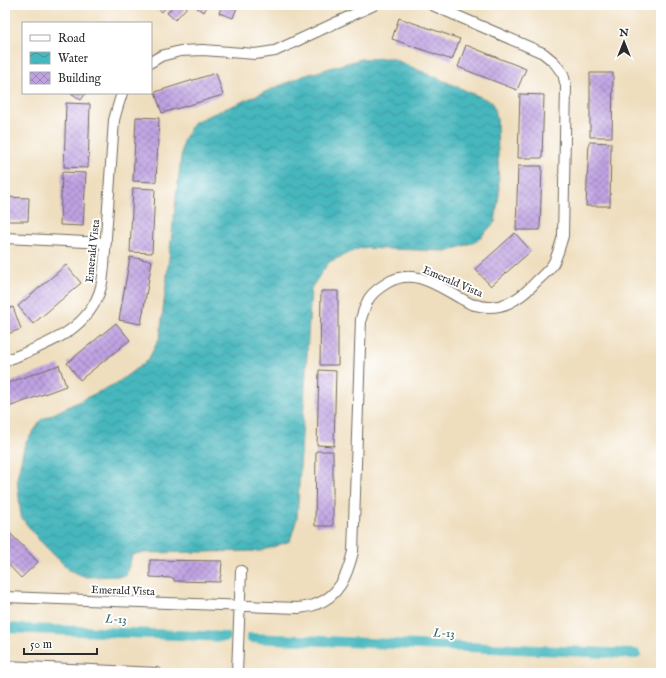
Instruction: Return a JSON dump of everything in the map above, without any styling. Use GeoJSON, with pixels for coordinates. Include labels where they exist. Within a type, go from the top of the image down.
{"type":"FeatureCollection","features":[{"type":"Feature","properties":{"kind":"street"},"geometry":{"type":"LineString","coordinates":[[152,61],[160,56],[180,51],[203,50],[255,54],[275,51],[374,5]]}},
{"type":"Feature","properties":{"kind":"street","name":"Emerald Vista"},"geometry":{"type":"LineString","coordinates":[[5,596],[298,608],[314,605],[327,599],[339,589],[348,571],[353,552],[361,318],[366,302],[376,290],[393,279],[410,276],[424,278],[471,304],[487,307],[502,306],[514,301],[526,292],[552,265],[558,254],[563,236],[566,86],[563,74],[554,62],[543,53],[432,5]]}},
{"type":"Feature","properties":{"kind":"street","name":"Emerald Vista"},"geometry":{"type":"LineString","coordinates":[[5,361],[56,339],[70,331],[84,318],[95,303],[101,287],[104,266],[114,120],[122,94]]}},
{"type":"Feature","properties":{"kind":"street"},"geometry":{"type":"LineString","coordinates":[[5,238],[106,243]]}},
{"type":"Feature","properties":{"kind":"street"},"geometry":{"type":"LineString","coordinates":[[237,673],[241,571]]}},
{"type":"Feature","properties":{"kind":"street"},"geometry":{"type":"LineString","coordinates":[[5,666],[157,673]]}},
{"type":"Feature","properties":{"kind":"water"},"geometry":{"type":"Polygon","coordinates":[[[391,58],[492,102],[497,118],[499,195],[495,222],[477,241],[449,251],[360,248],[329,262],[311,288],[297,518],[290,541],[261,551],[140,553],[132,555],[126,576],[86,577],[69,570],[39,540],[21,517],[17,478],[25,444],[41,420],[117,383],[148,360],[160,337],[183,141],[194,122],[303,76],[361,59],[391,58]]]}},
{"type":"Feature","properties":{"kind":"building"},"geometry":{"type":"Polygon","coordinates":[[[154,5],[168,5],[162,12],[154,5]]]}},
{"type":"Feature","properties":{"kind":"building"},"geometry":{"type":"Polygon","coordinates":[[[174,5],[189,5],[175,20],[167,13],[174,5]]]}},
{"type":"Feature","properties":{"kind":"building"},"geometry":{"type":"Polygon","coordinates":[[[199,5],[208,5],[204,12],[197,8],[199,5]]]}},
{"type":"Feature","properties":{"kind":"building"},"geometry":{"type":"Polygon","coordinates":[[[222,5],[238,5],[233,18],[219,13],[222,5]]]}},
{"type":"Feature","properties":{"kind":"building"},"geometry":{"type":"Polygon","coordinates":[[[399,18],[460,39],[452,60],[392,39],[399,18]]]}},
{"type":"Feature","properties":{"kind":"building"},"geometry":{"type":"Polygon","coordinates":[[[466,45],[526,69],[517,90],[458,67],[466,45]]]}},
{"type":"Feature","properties":{"kind":"building"},"geometry":{"type":"Polygon","coordinates":[[[216,73],[223,95],[162,113],[155,92],[216,73]]]}},
{"type":"Feature","properties":{"kind":"building"},"geometry":{"type":"Polygon","coordinates":[[[590,73],[613,73],[612,137],[590,137],[590,73]]]}},
{"type":"Feature","properties":{"kind":"building"},"geometry":{"type":"Polygon","coordinates":[[[72,94],[85,94],[81,100],[72,94]]]}},
{"type":"Feature","properties":{"kind":"building"},"geometry":{"type":"Polygon","coordinates":[[[520,94],[544,95],[542,158],[518,158],[520,94]]]}},
{"type":"Feature","properties":{"kind":"building"},"geometry":{"type":"Polygon","coordinates":[[[66,103],[90,104],[88,168],[64,167],[66,103]]]}},
{"type":"Feature","properties":{"kind":"building"},"geometry":{"type":"Polygon","coordinates":[[[136,117],[159,118],[156,182],[133,181],[136,117]]]}},
{"type":"Feature","properties":{"kind":"building"},"geometry":{"type":"Polygon","coordinates":[[[589,142],[611,143],[610,206],[586,206],[589,142]]]}},
{"type":"Feature","properties":{"kind":"building"},"geometry":{"type":"Polygon","coordinates":[[[518,166],[542,166],[540,230],[516,230],[518,166]]]}},
{"type":"Feature","properties":{"kind":"building"},"geometry":{"type":"Polygon","coordinates":[[[62,172],[86,173],[83,226],[60,225],[62,172]]]}},
{"type":"Feature","properties":{"kind":"building"},"geometry":{"type":"Polygon","coordinates":[[[133,188],[155,189],[152,253],[130,252],[133,188]]]}},
{"type":"Feature","properties":{"kind":"building"},"geometry":{"type":"Polygon","coordinates":[[[5,197],[29,198],[28,221],[5,221],[5,197]]]}},
{"type":"Feature","properties":{"kind":"building"},"geometry":{"type":"Polygon","coordinates":[[[515,233],[531,251],[491,286],[475,269],[515,233]]]}},
{"type":"Feature","properties":{"kind":"building"},"geometry":{"type":"Polygon","coordinates":[[[130,257],[152,261],[141,324],[119,320],[130,257]]]}},
{"type":"Feature","properties":{"kind":"building"},"geometry":{"type":"Polygon","coordinates":[[[66,265],[81,283],[33,324],[18,306],[66,265]]]}},
{"type":"Feature","properties":{"kind":"building"},"geometry":{"type":"Polygon","coordinates":[[[321,291],[338,291],[338,365],[320,365],[321,291]]]}},
{"type":"Feature","properties":{"kind":"building"},"geometry":{"type":"Polygon","coordinates":[[[13,307],[21,329],[5,335],[5,310],[13,307]]]}},
{"type":"Feature","properties":{"kind":"building"},"geometry":{"type":"Polygon","coordinates":[[[116,323],[130,340],[80,380],[67,363],[116,323]]]}},
{"type":"Feature","properties":{"kind":"building"},"geometry":{"type":"Polygon","coordinates":[[[59,365],[66,386],[6,408],[5,384],[59,365]]]}},
{"type":"Feature","properties":{"kind":"building"},"geometry":{"type":"Polygon","coordinates":[[[319,370],[336,371],[334,446],[317,445],[319,370]]]}},
{"type":"Feature","properties":{"kind":"building"},"geometry":{"type":"Polygon","coordinates":[[[316,451],[333,451],[333,526],[315,526],[316,451]]]}},
{"type":"Feature","properties":{"kind":"building"},"geometry":{"type":"Polygon","coordinates":[[[5,528],[38,562],[21,578],[5,561],[5,528]]]}},
{"type":"Feature","properties":{"kind":"building"},"geometry":{"type":"Polygon","coordinates":[[[150,560],[222,561],[220,582],[174,581],[174,578],[150,577],[150,560]]]}},
{"type":"Feature","properties":{"kind":"waterway","name":"L-13"},"geometry":{"type":"LineString","coordinates":[[5,628],[226,637]]}},
{"type":"Feature","properties":{"kind":"waterway","name":"L-13"},"geometry":{"type":"LineString","coordinates":[[251,638],[636,654]]}}]}
